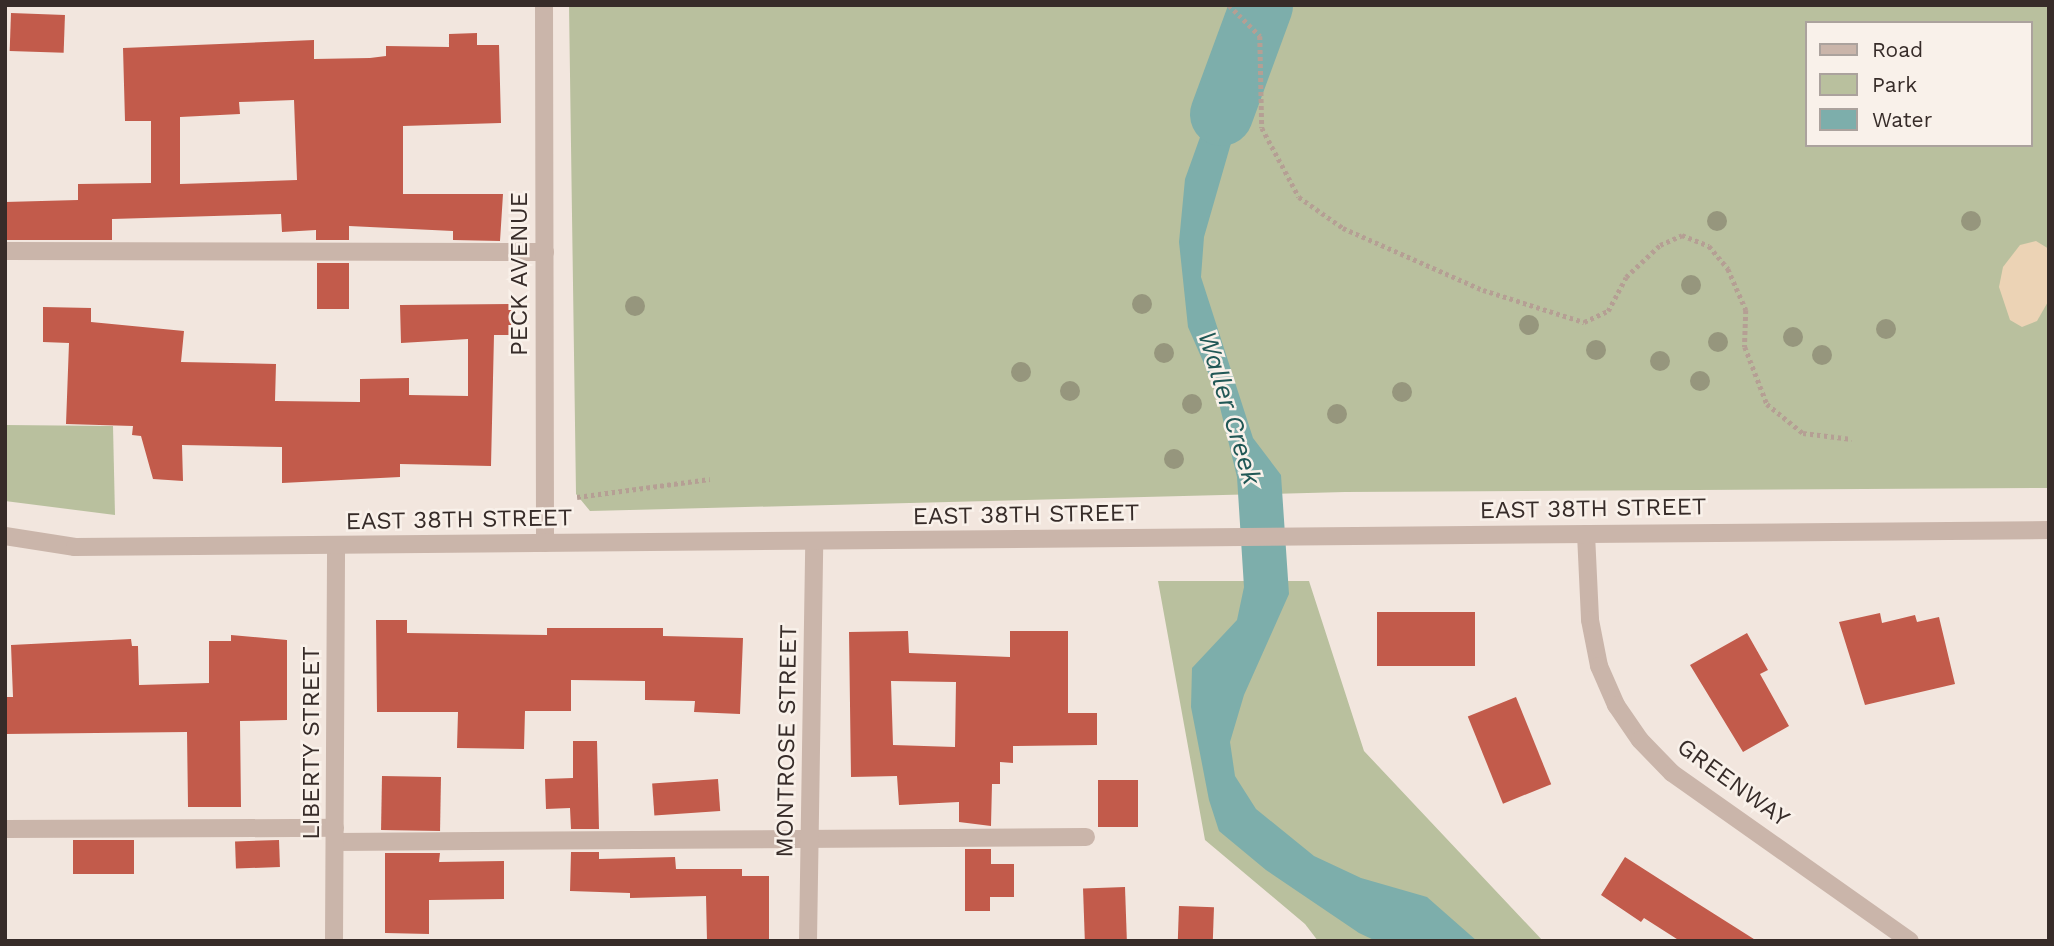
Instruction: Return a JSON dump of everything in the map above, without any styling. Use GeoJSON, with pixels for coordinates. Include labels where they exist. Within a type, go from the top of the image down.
{"type":"FeatureCollection","features":[{"type":"Feature","properties":{"kind":"street","name":"PECK AVENUE"},"geometry":{"type":"LineString","coordinates":[[544,5],[545,542]]}},
{"type":"Feature","properties":{"kind":"street"},"geometry":{"type":"LineString","coordinates":[[5,251],[545,252]]}},
{"type":"Feature","properties":{"kind":"street","name":"EAST 38TH STREET"},"geometry":{"type":"LineString","coordinates":[[5,536],[75,547],[2049,530]]}},
{"type":"Feature","properties":{"kind":"street","name":"GREENWAY"},"geometry":{"type":"LineString","coordinates":[[1586,534],[1590,620],[1599,666],[1616,705],[1640,740],[1672,773],[1910,941]]}},
{"type":"Feature","properties":{"kind":"street","name":"MONTROSE STREET"},"geometry":{"type":"LineString","coordinates":[[808,941],[814,541]]}},
{"type":"Feature","properties":{"kind":"street","name":"LIBERTY STREET"},"geometry":{"type":"LineString","coordinates":[[334,941],[335,546]]}},
{"type":"Feature","properties":{"kind":"street"},"geometry":{"type":"LineString","coordinates":[[5,829],[810,842],[1086,837]]}},
{"type":"Feature","properties":{"kind":"path"},"geometry":{"type":"LineString","coordinates":[[1230,6],[1260,36],[1262,128],[1298,197],[1343,228],[1483,290],[1584,322],[1608,311],[1626,277],[1660,245],[1682,235],[1709,246],[1728,269],[1746,310],[1745,347],[1767,404],[1802,433],[1852,439]]}},
{"type":"Feature","properties":{"kind":"path"},"geometry":{"type":"LineString","coordinates":[[577,498],[710,479]]}},
{"type":"Feature","properties":{"kind":"green space"},"geometry":{"type":"Polygon","coordinates":[[[569,5],[2049,5],[2049,488],[1345,492],[590,511],[576,494],[569,5]]]}},
{"type":"Feature","properties":{"kind":"green space"},"geometry":{"type":"Polygon","coordinates":[[[5,425],[113,426],[115,515],[5,501],[5,425]]]}},
{"type":"Feature","properties":{"kind":"green space"},"geometry":{"type":"Polygon","coordinates":[[[1158,581],[1309,581],[1364,751],[1543,941],[1318,941],[1305,924],[1205,840],[1158,581]]]}},
{"type":"Feature","properties":{"kind":"sand"},"geometry":{"type":"Polygon","coordinates":[[[2036,241],[2049,249],[2049,300],[2037,321],[2022,327],[2010,320],[1999,287],[2003,267],[2020,245],[2036,241]]]}},
{"type":"Feature","properties":{"kind":"water"},"geometry":{"type":"Polygon","coordinates":[[[1243,5],[1275,5],[1262,26],[1243,12],[1243,5]]]}},
{"type":"Feature","properties":{"kind":"water"},"geometry":{"type":"Polygon","coordinates":[[[1230,20],[1256,38],[1257,53],[1204,237],[1201,277],[1253,438],[1281,475],[1289,594],[1244,695],[1230,742],[1235,776],[1256,809],[1314,856],[1361,878],[1427,897],[1477,941],[1376,941],[1359,933],[1266,870],[1219,831],[1209,800],[1191,707],[1192,668],[1237,620],[1244,587],[1237,477],[1216,391],[1188,327],[1179,242],[1185,179],[1222,76],[1230,20]]]}},
{"type":"Feature","properties":{"kind":"building"},"geometry":{"type":"Polygon","coordinates":[[[11,13],[65,15],[64,53],[10,51],[11,13]]]}},
{"type":"Feature","properties":{"kind":"building"},"geometry":{"type":"Polygon","coordinates":[[[477,33],[477,45],[499,45],[501,123],[403,126],[403,194],[503,194],[500,241],[453,240],[453,231],[349,226],[349,240],[316,240],[316,230],[282,232],[281,214],[112,219],[112,240],[5,240],[5,202],[78,200],[78,184],[151,183],[151,121],[125,121],[123,48],[314,40],[314,59],[370,58],[386,56],[386,46],[449,47],[449,34],[477,33]],[[294,100],[239,102],[240,114],[180,117],[180,184],[297,180],[294,100]]]}},
{"type":"Feature","properties":{"kind":"building"},"geometry":{"type":"Polygon","coordinates":[[[317,263],[349,263],[349,309],[317,309],[317,263]]]}},
{"type":"Feature","properties":{"kind":"building"},"geometry":{"type":"Polygon","coordinates":[[[512,304],[511,335],[494,335],[491,466],[400,464],[400,477],[282,483],[282,447],[182,445],[183,481],[153,479],[141,436],[132,435],[133,426],[66,424],[69,343],[43,342],[43,307],[91,308],[91,322],[184,331],[181,362],[276,364],[275,401],[360,402],[360,379],[409,378],[409,395],[468,396],[468,339],[401,343],[400,305],[512,304]]]}},
{"type":"Feature","properties":{"kind":"building"},"geometry":{"type":"Polygon","coordinates":[[[1377,612],[1475,612],[1475,666],[1377,666],[1377,612]]]}},
{"type":"Feature","properties":{"kind":"building"},"geometry":{"type":"Polygon","coordinates":[[[1880,613],[1882,623],[1915,615],[1917,622],[1939,617],[1955,684],[1865,705],[1839,622],[1880,613]]]}},
{"type":"Feature","properties":{"kind":"building"},"geometry":{"type":"Polygon","coordinates":[[[376,620],[407,620],[407,633],[547,635],[547,628],[663,628],[663,636],[743,638],[740,714],[694,712],[695,701],[645,700],[645,681],[571,680],[571,711],[525,711],[524,749],[457,748],[458,712],[377,712],[376,620]]]}},
{"type":"Feature","properties":{"kind":"building"},"geometry":{"type":"Polygon","coordinates":[[[908,631],[909,653],[1010,657],[1010,631],[1068,631],[1068,713],[1097,713],[1097,745],[1013,746],[1013,763],[1000,762],[1000,784],[992,784],[991,826],[959,822],[959,802],[899,805],[897,776],[851,777],[849,632],[908,631]],[[891,681],[893,745],[955,747],[956,682],[891,681]]]}},
{"type":"Feature","properties":{"kind":"building"},"geometry":{"type":"Polygon","coordinates":[[[1747,633],[1768,670],[1760,674],[1789,726],[1743,752],[1690,665],[1747,633]]]}},
{"type":"Feature","properties":{"kind":"building"},"geometry":{"type":"Polygon","coordinates":[[[231,635],[287,640],[287,720],[240,721],[241,807],[188,807],[187,732],[5,734],[5,697],[13,697],[11,645],[131,639],[132,646],[138,646],[139,685],[209,683],[209,641],[231,641],[231,635]]]}},
{"type":"Feature","properties":{"kind":"building"},"geometry":{"type":"Polygon","coordinates":[[[1516,697],[1551,784],[1503,804],[1468,716],[1516,697]]]}},
{"type":"Feature","properties":{"kind":"building"},"geometry":{"type":"Polygon","coordinates":[[[573,741],[597,741],[599,829],[571,829],[570,808],[546,809],[545,779],[573,778],[573,741]]]}},
{"type":"Feature","properties":{"kind":"building"},"geometry":{"type":"Polygon","coordinates":[[[382,776],[441,777],[440,831],[381,830],[382,776]]]}},
{"type":"Feature","properties":{"kind":"building"},"geometry":{"type":"Polygon","coordinates":[[[718,779],[720,811],[654,816],[652,784],[718,779]]]}},
{"type":"Feature","properties":{"kind":"building"},"geometry":{"type":"Polygon","coordinates":[[[1098,780],[1138,780],[1138,827],[1098,827],[1098,780]]]}},
{"type":"Feature","properties":{"kind":"building"},"geometry":{"type":"Polygon","coordinates":[[[73,840],[134,840],[134,874],[73,874],[73,840]]]}},
{"type":"Feature","properties":{"kind":"building"},"geometry":{"type":"Polygon","coordinates":[[[279,840],[280,867],[236,869],[235,842],[279,840]]]}},
{"type":"Feature","properties":{"kind":"building"},"geometry":{"type":"Polygon","coordinates":[[[965,849],[991,849],[991,864],[1014,864],[1014,897],[990,897],[990,911],[965,911],[965,849]]]}},
{"type":"Feature","properties":{"kind":"building"},"geometry":{"type":"Polygon","coordinates":[[[571,852],[599,852],[599,859],[675,857],[676,869],[742,869],[742,876],[769,876],[769,941],[707,941],[706,896],[630,898],[630,893],[570,891],[571,852]]]}},
{"type":"Feature","properties":{"kind":"building"},"geometry":{"type":"Polygon","coordinates":[[[385,853],[440,853],[439,862],[504,861],[504,899],[429,900],[429,934],[385,933],[385,853]]]}},
{"type":"Feature","properties":{"kind":"building"},"geometry":{"type":"Polygon","coordinates":[[[1625,857],[1757,941],[1680,941],[1644,918],[1641,922],[1601,895],[1625,857]]]}},
{"type":"Feature","properties":{"kind":"building"},"geometry":{"type":"Polygon","coordinates":[[[1125,887],[1127,941],[1085,941],[1083,888],[1125,887]]]}},
{"type":"Feature","properties":{"kind":"building"},"geometry":{"type":"Polygon","coordinates":[[[1179,906],[1214,907],[1213,940],[1178,939],[1179,906]]]}},
{"type":"Feature","properties":{"kind":"waterway","name":"Waller Creek"},"geometry":{"type":"LineString","coordinates":[[1221,114],[1261,5]]}}]}
